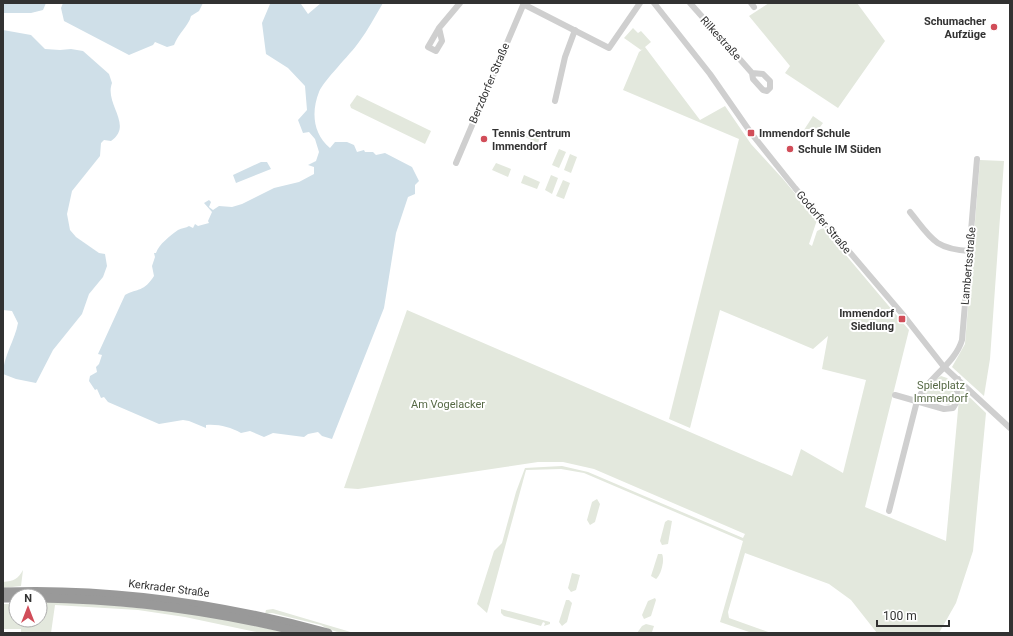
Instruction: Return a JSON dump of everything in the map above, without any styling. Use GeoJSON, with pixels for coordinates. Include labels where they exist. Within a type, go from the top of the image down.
{"type":"FeatureCollection","features":[{"type":"Feature","properties":{"kind":"highway","name":"Kerkrader Straße"},"geometry":{"type":"LineString","coordinates":[[3,592],[102,592],[179,600],[229,609],[328,633]]}},
{"type":"Feature","properties":{"kind":"highway","name":"Kerkrader Straße"},"geometry":{"type":"LineString","coordinates":[[48,598],[102,599],[180,608],[304,633]]}},
{"type":"Feature","properties":{"kind":"street"},"geometry":{"type":"LineString","coordinates":[[439,28],[460,3]]}},
{"type":"Feature","properties":{"kind":"street"},"geometry":{"type":"LineString","coordinates":[[523,4],[609,48],[640,3]]}},
{"type":"Feature","properties":{"kind":"street","name":"Rilkestraße"},"geometry":{"type":"LineString","coordinates":[[690,3],[752,73]]}},
{"type":"Feature","properties":{"kind":"street","name":"Berzdorfer Straße"},"geometry":{"type":"LineString","coordinates":[[456,163],[523,4]]}},
{"type":"Feature","properties":{"kind":"street","name":"Godorfer Straße"},"geometry":{"type":"LineString","coordinates":[[657,4],[771,158],[944,367],[1010,428]]}},
{"type":"Feature","properties":{"kind":"street"},"geometry":{"type":"LineString","coordinates":[[555,101],[565,57],[575,30]]}},
{"type":"Feature","properties":{"kind":"street","name":"Lambertsstraße"},"geometry":{"type":"LineString","coordinates":[[889,510],[917,401],[922,389],[953,358],[962,340],[977,159]]}},
{"type":"Feature","properties":{"kind":"street"},"geometry":{"type":"LineString","coordinates":[[910,212],[939,245],[950,249],[970,251]]}},
{"type":"Feature","properties":{"kind":"street"},"geometry":{"type":"LineString","coordinates":[[896,395],[944,409],[953,408],[956,404],[958,379]]}},
{"type":"Feature","properties":{"kind":"green space"},"geometry":{"type":"Polygon","coordinates":[[[769,3],[857,3],[885,41],[838,108],[785,73],[790,66],[749,16],[769,3]]]}},
{"type":"Feature","properties":{"kind":"green space","name":"Am Vogelacker"},"geometry":{"type":"Polygon","coordinates":[[[633,28],[638,33],[641,31],[651,42],[645,47],[700,120],[725,106],[751,144],[783,179],[817,220],[809,244],[812,246],[817,231],[823,228],[909,330],[865,507],[946,541],[960,388],[986,413],[973,551],[956,603],[939,633],[877,633],[851,600],[829,584],[745,553],[728,612],[729,618],[771,633],[752,633],[720,622],[743,541],[584,473],[561,469],[526,470],[487,613],[477,604],[494,551],[502,543],[516,492],[525,468],[562,466],[588,472],[743,538],[745,534],[594,469],[563,462],[538,462],[358,489],[344,488],[407,310],[792,476],[801,449],[843,473],[866,380],[822,369],[828,336],[813,349],[720,310],[690,428],[669,419],[739,139],[623,90],[639,52],[643,49],[641,50],[624,38],[633,28]]]}},
{"type":"Feature","properties":{"kind":"green space"},"geometry":{"type":"Polygon","coordinates":[[[357,95],[431,131],[425,144],[351,108],[350,105],[357,95]]]}},
{"type":"Feature","properties":{"kind":"green space"},"geometry":{"type":"Polygon","coordinates":[[[813,116],[823,123],[811,139],[802,133],[813,116]]]}},
{"type":"Feature","properties":{"kind":"green space"},"geometry":{"type":"Polygon","coordinates":[[[525,131],[540,137],[538,143],[523,136],[525,131]]]}},
{"type":"Feature","properties":{"kind":"green space"},"geometry":{"type":"Polygon","coordinates":[[[559,149],[566,152],[559,168],[552,165],[559,149]]]}},
{"type":"Feature","properties":{"kind":"green space"},"geometry":{"type":"Polygon","coordinates":[[[570,154],[577,157],[571,173],[564,170],[570,154]]]}},
{"type":"Feature","properties":{"kind":"green space"},"geometry":{"type":"Polygon","coordinates":[[[980,160],[1004,161],[990,359],[984,396],[952,367],[965,344],[980,160]]]}},
{"type":"Feature","properties":{"kind":"green space"},"geometry":{"type":"Polygon","coordinates":[[[496,163],[511,169],[508,177],[492,170],[496,163]]]}},
{"type":"Feature","properties":{"kind":"green space"},"geometry":{"type":"Polygon","coordinates":[[[524,175],[540,182],[537,189],[521,183],[524,175]]]}},
{"type":"Feature","properties":{"kind":"green space"},"geometry":{"type":"Polygon","coordinates":[[[551,175],[558,178],[552,194],[545,190],[551,175]]]}},
{"type":"Feature","properties":{"kind":"green space"},"geometry":{"type":"Polygon","coordinates":[[[563,180],[570,183],[564,199],[556,196],[563,180]]]}},
{"type":"Feature","properties":{"kind":"green space","name":"Spielplatz Immendorf"},"geometry":{"type":"Polygon","coordinates":[[[941,376],[947,378],[954,385],[953,401],[949,405],[926,401],[924,398],[924,395],[930,386],[941,376]]]}},
{"type":"Feature","properties":{"kind":"green space"},"geometry":{"type":"Polygon","coordinates":[[[597,499],[600,504],[595,522],[590,525],[587,520],[592,502],[597,499]]]}},
{"type":"Feature","properties":{"kind":"green space"},"geometry":{"type":"Polygon","coordinates":[[[668,520],[672,521],[668,544],[662,545],[660,541],[665,522],[668,520]]]}},
{"type":"Feature","properties":{"kind":"green space"},"geometry":{"type":"Polygon","coordinates":[[[658,554],[662,554],[663,563],[661,571],[656,579],[651,576],[658,554]]]}},
{"type":"Feature","properties":{"kind":"green space"},"geometry":{"type":"Polygon","coordinates":[[[23,570],[21,586],[3,588],[3,582],[15,579],[23,570]]]}},
{"type":"Feature","properties":{"kind":"green space"},"geometry":{"type":"Polygon","coordinates":[[[572,573],[580,575],[576,590],[571,592],[568,588],[572,573]]]}},
{"type":"Feature","properties":{"kind":"green space"},"geometry":{"type":"Polygon","coordinates":[[[655,598],[656,600],[651,616],[644,619],[642,615],[648,601],[655,598]]]}},
{"type":"Feature","properties":{"kind":"green space"},"geometry":{"type":"Polygon","coordinates":[[[566,600],[569,600],[572,603],[567,622],[562,626],[559,622],[566,600]]]}},
{"type":"Feature","properties":{"kind":"green space"},"geometry":{"type":"Polygon","coordinates":[[[48,601],[80,602],[207,615],[288,633],[261,633],[185,617],[138,610],[55,605],[51,633],[21,633],[21,629],[3,629],[3,604],[8,604],[8,628],[48,628],[48,601]]]}},
{"type":"Feature","properties":{"kind":"green space"},"geometry":{"type":"Polygon","coordinates":[[[273,609],[354,633],[337,632],[321,625],[272,613],[265,614],[266,610],[273,609]]]}},
{"type":"Feature","properties":{"kind":"green space"},"geometry":{"type":"Polygon","coordinates":[[[501,609],[550,622],[550,624],[544,626],[545,623],[543,622],[541,626],[504,616],[501,613],[501,609]]]}},
{"type":"Feature","properties":{"kind":"green space"},"geometry":{"type":"Polygon","coordinates":[[[646,624],[654,626],[652,632],[655,633],[637,633],[642,626],[646,624]]]}},
{"type":"Feature","properties":{"kind":"shaded area"},"geometry":{"type":"Polygon","coordinates":[[[3,3],[46,3],[43,10],[31,13],[3,13],[3,3]]]}},
{"type":"Feature","properties":{"kind":"shaded area"},"geometry":{"type":"Polygon","coordinates":[[[63,3],[203,3],[199,11],[191,16],[174,45],[167,47],[155,42],[153,45],[129,55],[64,21],[61,8],[63,3]]]}},
{"type":"Feature","properties":{"kind":"shaded area"},"geometry":{"type":"Polygon","coordinates":[[[298,3],[301,4],[308,14],[321,3],[383,3],[359,42],[331,74],[319,92],[315,107],[315,122],[320,136],[330,148],[335,142],[347,142],[354,145],[357,152],[364,150],[365,152],[373,152],[376,155],[385,153],[412,167],[419,181],[415,185],[415,194],[408,197],[396,233],[384,308],[332,439],[322,436],[318,432],[308,434],[304,437],[273,433],[264,437],[250,431],[241,433],[220,426],[206,425],[206,428],[183,420],[159,424],[108,402],[104,397],[101,398],[97,389],[95,390],[89,381],[90,376],[97,372],[96,367],[99,364],[102,355],[98,354],[125,295],[141,289],[147,285],[154,276],[152,266],[155,257],[154,253],[156,253],[162,243],[179,229],[189,226],[193,228],[195,224],[198,226],[209,223],[208,221],[212,212],[204,203],[209,200],[211,202],[209,207],[213,210],[219,206],[232,207],[242,204],[274,188],[299,182],[314,174],[314,167],[308,165],[316,161],[319,152],[315,139],[309,132],[303,133],[298,120],[307,110],[305,86],[288,68],[266,54],[262,23],[270,4],[298,3]]]}},
{"type":"Feature","properties":{"kind":"shaded area"},"geometry":{"type":"Polygon","coordinates":[[[3,30],[31,35],[45,49],[71,49],[83,51],[109,74],[112,83],[112,99],[120,128],[117,135],[111,141],[104,140],[101,143],[100,156],[72,191],[67,214],[70,230],[76,237],[99,253],[105,254],[107,266],[103,277],[89,294],[82,314],[53,350],[36,383],[16,379],[3,374],[5,361],[18,323],[12,311],[3,310],[3,30]]]}},
{"type":"Feature","properties":{"kind":"shaded area"},"geometry":{"type":"Polygon","coordinates":[[[261,162],[267,162],[271,169],[236,183],[233,175],[261,162]]]}},
{"type":"Feature","properties":{"kind":"place","name":"Schumacher Aufzüge"},"geometry":{"type":"Point","coordinates":[994,27]}},
{"type":"Feature","properties":{"kind":"place","name":"Immendorf Schule"},"geometry":{"type":"Point","coordinates":[751,133]}},
{"type":"Feature","properties":{"kind":"place","name":"Tennis Centrum Immendorf"},"geometry":{"type":"Point","coordinates":[484,139]}},
{"type":"Feature","properties":{"kind":"place","name":"Schule IM Süden"},"geometry":{"type":"Point","coordinates":[790,149]}},
{"type":"Feature","properties":{"kind":"place","name":"Immendorf Siedlung"},"geometry":{"type":"Point","coordinates":[902,319]}}]}
